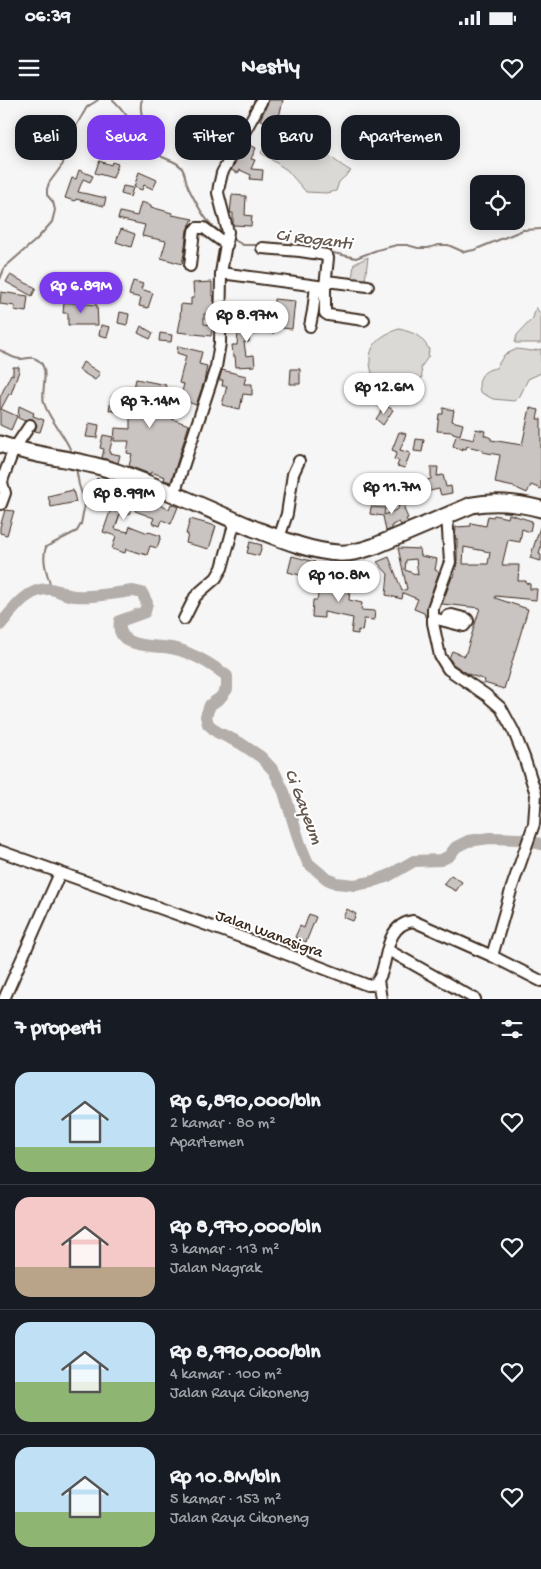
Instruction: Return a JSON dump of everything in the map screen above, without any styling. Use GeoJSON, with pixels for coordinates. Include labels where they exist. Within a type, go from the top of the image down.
{"type":"FeatureCollection","features":[{"type":"Feature","properties":{"kind":"highway"},"geometry":{"type":"LineString","coordinates":[[7,446],[37,455],[77,461],[111,470],[174,494],[235,521],[320,551],[358,552],[472,505],[489,502],[518,504],[541,509]]}},
{"type":"Feature","properties":{"kind":"street"},"geometry":{"type":"LineString","coordinates":[[174,494],[216,366],[220,343],[221,273],[228,232],[218,193],[220,179],[262,100]]}},
{"type":"Feature","properties":{"kind":"street"},"geometry":{"type":"LineString","coordinates":[[190,266],[194,231],[197,228],[204,228],[227,245]]}},
{"type":"Feature","properties":{"kind":"street"},"geometry":{"type":"LineString","coordinates":[[262,248],[324,254],[328,258],[318,311],[310,326]]}},
{"type":"Feature","properties":{"kind":"street"},"geometry":{"type":"LineString","coordinates":[[221,273],[322,285],[368,286]]}},
{"type":"Feature","properties":{"kind":"street"},"geometry":{"type":"LineString","coordinates":[[318,311],[328,315],[364,320]]}},
{"type":"Feature","properties":{"kind":"street"},"geometry":{"type":"LineString","coordinates":[[1,504],[5,494],[2,484],[7,446],[30,425]]}},
{"type":"Feature","properties":{"kind":"street"},"geometry":{"type":"LineString","coordinates":[[279,538],[287,514],[293,474],[299,461]]}},
{"type":"Feature","properties":{"kind":"street"},"geometry":{"type":"LineString","coordinates":[[447,514],[450,562],[433,608],[440,656],[445,665],[455,674],[501,708],[514,732],[532,778],[536,794],[535,816],[492,956]]}},
{"type":"Feature","properties":{"kind":"street"},"geometry":{"type":"LineString","coordinates":[[184,619],[195,597],[216,578],[222,568],[235,521]]}},
{"type":"Feature","properties":{"kind":"street"},"geometry":{"type":"LineString","coordinates":[[433,618],[445,621]]}},
{"type":"Feature","properties":{"kind":"street","name":"Jalan Wanasigra"},"geometry":{"type":"LineString","coordinates":[[0,851],[367,984],[372,985],[378,980]]}},
{"type":"Feature","properties":{"kind":"street"},"geometry":{"type":"LineString","coordinates":[[4,999],[60,873]]}},
{"type":"Feature","properties":{"kind":"street"},"geometry":{"type":"LineString","coordinates":[[381,999],[378,980],[392,936],[397,927],[413,920],[541,981]]}},
{"type":"Feature","properties":{"kind":"street"},"geometry":{"type":"LineString","coordinates":[[388,950],[475,999]]}},
{"type":"Feature","properties":{"kind":"shaded area"},"geometry":{"type":"Polygon","coordinates":[[[331,158],[351,171],[339,182],[336,191],[326,193],[306,192],[287,170],[272,160],[331,160],[331,158]]]}},
{"type":"Feature","properties":{"kind":"shaded area"},"geometry":{"type":"Polygon","coordinates":[[[368,257],[365,281],[352,280],[354,264],[368,257]]]}},
{"type":"Feature","properties":{"kind":"shaded area"},"geometry":{"type":"Polygon","coordinates":[[[536,307],[541,315],[541,343],[515,343],[517,335],[533,318],[536,307]]]}},
{"type":"Feature","properties":{"kind":"shaded area"},"geometry":{"type":"Polygon","coordinates":[[[399,329],[417,335],[429,349],[428,357],[421,367],[422,377],[417,386],[399,386],[372,373],[370,357],[374,345],[384,336],[399,329]]]}},
{"type":"Feature","properties":{"kind":"shaded area"},"geometry":{"type":"Polygon","coordinates":[[[517,349],[532,351],[541,349],[541,373],[528,379],[520,396],[514,401],[493,399],[480,392],[479,383],[484,373],[496,368],[504,355],[517,349]]]}},
{"type":"Feature","properties":{"kind":"building"},"geometry":{"type":"Polygon","coordinates":[[[269,100],[283,100],[279,115],[262,115],[269,100]]]}},
{"type":"Feature","properties":{"kind":"building"},"geometry":{"type":"Polygon","coordinates":[[[251,146],[256,148],[251,159],[251,146]]]}},
{"type":"Feature","properties":{"kind":"building"},"geometry":{"type":"Polygon","coordinates":[[[237,160],[255,160],[251,169],[263,170],[262,180],[250,179],[251,175],[240,170],[238,173],[231,170],[237,160]]]}},
{"type":"Feature","properties":{"kind":"building"},"geometry":{"type":"Polygon","coordinates":[[[99,161],[111,165],[112,162],[118,164],[113,178],[95,173],[99,161]]]}},
{"type":"Feature","properties":{"kind":"building"},"geometry":{"type":"Polygon","coordinates":[[[79,170],[93,176],[90,182],[83,179],[78,192],[106,198],[104,206],[65,198],[72,178],[76,179],[79,170]]]}},
{"type":"Feature","properties":{"kind":"building"},"geometry":{"type":"Polygon","coordinates":[[[139,172],[157,180],[153,189],[144,185],[142,190],[134,187],[139,172]]]}},
{"type":"Feature","properties":{"kind":"building"},"geometry":{"type":"Polygon","coordinates":[[[123,186],[133,188],[130,197],[121,194],[123,186]]]}},
{"type":"Feature","properties":{"kind":"building"},"geometry":{"type":"Polygon","coordinates":[[[232,195],[246,196],[245,215],[252,216],[251,226],[233,225],[233,213],[230,213],[232,195]]]}},
{"type":"Feature","properties":{"kind":"building"},"geometry":{"type":"Polygon","coordinates":[[[141,202],[172,213],[172,215],[193,219],[187,230],[182,264],[161,258],[166,241],[142,236],[145,225],[118,219],[120,212],[137,216],[141,202]]]}},
{"type":"Feature","properties":{"kind":"building"},"geometry":{"type":"Polygon","coordinates":[[[121,229],[135,234],[131,247],[116,242],[121,229]]]}},
{"type":"Feature","properties":{"kind":"building"},"geometry":{"type":"Polygon","coordinates":[[[10,275],[36,288],[32,296],[6,282],[10,275]]]}},
{"type":"Feature","properties":{"kind":"building"},"geometry":{"type":"Polygon","coordinates":[[[133,281],[143,284],[141,289],[153,293],[148,308],[139,306],[141,298],[129,295],[133,281]]]}},
{"type":"Feature","properties":{"kind":"building"},"geometry":{"type":"Polygon","coordinates":[[[212,282],[214,313],[204,314],[204,324],[213,325],[211,336],[178,332],[181,304],[191,305],[191,298],[194,298],[193,283],[212,282]]]}},
{"type":"Feature","properties":{"kind":"building"},"geometry":{"type":"Polygon","coordinates":[[[1,292],[28,296],[26,312],[14,310],[15,306],[0,304],[1,292]]]}},
{"type":"Feature","properties":{"kind":"building"},"geometry":{"type":"Polygon","coordinates":[[[274,299],[295,301],[292,329],[282,328],[283,313],[274,312],[274,299]]]}},
{"type":"Feature","properties":{"kind":"building"},"geometry":{"type":"Polygon","coordinates":[[[64,302],[97,305],[98,325],[68,325],[68,313],[63,313],[64,302]]]}},
{"type":"Feature","properties":{"kind":"building"},"geometry":{"type":"Polygon","coordinates":[[[120,312],[129,314],[127,325],[118,323],[120,312]]]}},
{"type":"Feature","properties":{"kind":"building"},"geometry":{"type":"Polygon","coordinates":[[[234,324],[262,327],[262,324],[274,325],[274,333],[259,332],[259,334],[250,334],[249,342],[244,342],[246,356],[254,355],[255,366],[236,367],[232,345],[237,345],[238,332],[234,332],[234,324]]]}},
{"type":"Feature","properties":{"kind":"building"},"geometry":{"type":"Polygon","coordinates":[[[101,325],[110,327],[107,337],[99,335],[101,325]]]}},
{"type":"Feature","properties":{"kind":"building"},"geometry":{"type":"Polygon","coordinates":[[[141,326],[153,333],[150,339],[138,333],[141,326]]]}},
{"type":"Feature","properties":{"kind":"building"},"geometry":{"type":"Polygon","coordinates":[[[160,333],[172,335],[171,342],[159,341],[160,333]]]}},
{"type":"Feature","properties":{"kind":"building"},"geometry":{"type":"Polygon","coordinates":[[[178,346],[202,352],[199,364],[207,366],[196,405],[180,399],[184,384],[179,383],[186,356],[177,353],[178,346]]]}},
{"type":"Feature","properties":{"kind":"building"},"geometry":{"type":"Polygon","coordinates":[[[83,362],[100,373],[95,380],[79,370],[83,362]]]}},
{"type":"Feature","properties":{"kind":"building"},"geometry":{"type":"Polygon","coordinates":[[[13,367],[19,367],[19,371],[11,394],[9,394],[1,409],[17,416],[11,430],[0,425],[0,397],[11,374],[13,375],[13,367]]]}},
{"type":"Feature","properties":{"kind":"building"},"geometry":{"type":"Polygon","coordinates":[[[291,369],[300,369],[300,384],[290,384],[291,369]]]}},
{"type":"Feature","properties":{"kind":"building"},"geometry":{"type":"Polygon","coordinates":[[[222,370],[246,376],[244,384],[252,384],[252,395],[243,394],[240,409],[222,405],[227,386],[222,386],[223,380],[219,380],[222,370]]]}},
{"type":"Feature","properties":{"kind":"building"},"geometry":{"type":"Polygon","coordinates":[[[136,379],[166,385],[164,393],[168,394],[165,411],[174,413],[172,419],[189,425],[171,482],[164,480],[165,477],[151,472],[150,474],[129,466],[132,454],[127,453],[129,441],[114,441],[115,428],[130,429],[130,415],[109,410],[112,396],[124,399],[125,391],[133,392],[136,379]]]}},
{"type":"Feature","properties":{"kind":"building"},"geometry":{"type":"Polygon","coordinates":[[[385,405],[393,410],[383,425],[376,419],[385,405]]]}},
{"type":"Feature","properties":{"kind":"building"},"geometry":{"type":"Polygon","coordinates":[[[19,406],[34,413],[33,416],[44,420],[40,432],[35,431],[37,425],[33,419],[25,421],[18,418],[19,406]]]}},
{"type":"Feature","properties":{"kind":"building"},"geometry":{"type":"Polygon","coordinates":[[[443,408],[454,410],[452,421],[463,424],[460,435],[453,432],[437,431],[439,414],[443,414],[443,408]]]}},
{"type":"Feature","properties":{"kind":"building"},"geometry":{"type":"Polygon","coordinates":[[[530,408],[539,410],[537,419],[541,419],[541,489],[531,485],[527,493],[514,487],[495,483],[500,455],[482,452],[483,450],[467,446],[466,449],[462,448],[462,450],[453,446],[456,436],[474,440],[476,429],[485,431],[484,435],[491,438],[491,440],[522,445],[530,408]]]}},
{"type":"Feature","properties":{"kind":"building"},"geometry":{"type":"Polygon","coordinates":[[[89,423],[99,425],[97,438],[86,437],[89,423]]]}},
{"type":"Feature","properties":{"kind":"building"},"geometry":{"type":"Polygon","coordinates":[[[399,432],[406,434],[400,450],[410,453],[405,468],[397,466],[399,461],[394,459],[397,452],[392,450],[399,432]]]}},
{"type":"Feature","properties":{"kind":"building"},"geometry":{"type":"Polygon","coordinates":[[[103,435],[113,437],[109,453],[120,455],[118,463],[102,458],[104,449],[100,448],[103,435]]]}},
{"type":"Feature","properties":{"kind":"building"},"geometry":{"type":"Polygon","coordinates":[[[416,439],[424,440],[422,452],[414,451],[416,439]]]}},
{"type":"Feature","properties":{"kind":"building"},"geometry":{"type":"Polygon","coordinates":[[[431,467],[438,467],[437,476],[443,475],[446,487],[451,486],[452,493],[441,495],[439,489],[430,491],[427,480],[431,479],[431,467]]]}},
{"type":"Feature","properties":{"kind":"building"},"geometry":{"type":"Polygon","coordinates":[[[97,478],[119,488],[120,485],[130,490],[126,502],[133,505],[129,514],[121,511],[115,529],[128,532],[130,526],[161,536],[157,548],[150,546],[147,555],[126,549],[125,553],[112,549],[116,536],[103,532],[115,497],[101,492],[99,497],[90,493],[97,478]]]}},
{"type":"Feature","properties":{"kind":"building"},"geometry":{"type":"Polygon","coordinates":[[[73,490],[76,502],[51,507],[48,496],[73,490]]]}},
{"type":"Feature","properties":{"kind":"building"},"geometry":{"type":"Polygon","coordinates":[[[141,497],[169,509],[171,504],[178,507],[171,524],[162,520],[160,526],[152,523],[154,518],[135,511],[141,497]]]}},
{"type":"Feature","properties":{"kind":"building"},"geometry":{"type":"Polygon","coordinates":[[[401,497],[407,500],[404,509],[408,522],[401,525],[399,522],[392,525],[392,529],[386,531],[383,516],[370,514],[371,507],[385,508],[384,515],[398,509],[401,497]]]}},
{"type":"Feature","properties":{"kind":"building"},"geometry":{"type":"Polygon","coordinates":[[[5,510],[14,511],[7,535],[0,533],[5,510]]]}},
{"type":"Feature","properties":{"kind":"building"},"geometry":{"type":"Polygon","coordinates":[[[509,514],[532,521],[530,532],[522,529],[520,542],[508,540],[502,565],[519,565],[518,581],[526,581],[526,583],[530,584],[530,589],[537,589],[536,600],[495,596],[495,598],[528,609],[504,689],[484,683],[485,680],[468,674],[453,664],[449,658],[452,651],[465,656],[480,608],[442,604],[452,577],[454,577],[457,564],[456,527],[471,526],[471,523],[486,526],[488,516],[493,517],[494,515],[508,518],[509,514]],[[464,547],[463,564],[488,564],[490,552],[464,547]]]}},
{"type":"Feature","properties":{"kind":"building"},"geometry":{"type":"Polygon","coordinates":[[[190,519],[216,526],[209,549],[186,543],[190,519]]]}},
{"type":"Feature","properties":{"kind":"building"},"geometry":{"type":"Polygon","coordinates":[[[540,527],[541,546],[539,554],[541,555],[541,561],[530,558],[540,527]]]}},
{"type":"Feature","properties":{"kind":"building"},"geometry":{"type":"Polygon","coordinates":[[[250,542],[262,545],[259,556],[247,553],[250,542]]]}},
{"type":"Feature","properties":{"kind":"building"},"geometry":{"type":"Polygon","coordinates":[[[398,548],[420,549],[421,556],[437,559],[435,570],[439,572],[427,606],[426,619],[424,613],[414,609],[418,599],[403,593],[402,599],[386,595],[388,574],[377,562],[389,557],[402,591],[407,589],[398,548]],[[416,559],[406,560],[405,570],[418,575],[416,559]]]}},
{"type":"Feature","properties":{"kind":"building"},"geometry":{"type":"Polygon","coordinates":[[[292,556],[315,562],[311,578],[288,572],[292,556]]]}},
{"type":"Feature","properties":{"kind":"building"},"geometry":{"type":"Polygon","coordinates":[[[329,568],[335,569],[335,573],[338,574],[336,588],[350,590],[349,600],[362,603],[361,610],[375,611],[374,620],[364,619],[362,631],[358,630],[358,634],[351,633],[353,618],[324,612],[324,618],[312,617],[313,600],[317,600],[323,571],[328,572],[329,568]]]}},
{"type":"Feature","properties":{"kind":"building"},"geometry":{"type":"Polygon","coordinates":[[[451,875],[462,882],[456,891],[443,884],[451,875]]]}},
{"type":"Feature","properties":{"kind":"building"},"geometry":{"type":"Polygon","coordinates":[[[347,909],[356,914],[353,921],[343,917],[347,909]]]}},
{"type":"Feature","properties":{"kind":"building"},"geometry":{"type":"Polygon","coordinates":[[[309,914],[316,917],[306,942],[295,937],[300,926],[304,928],[309,914]]]}},
{"type":"Feature","properties":{"kind":"waterway"},"geometry":{"type":"LineString","coordinates":[[0,279],[5,267],[36,240],[52,222],[55,210],[53,202],[47,195],[49,183],[63,164],[64,147],[87,107],[98,100]]}},
{"type":"Feature","properties":{"kind":"waterway"},"geometry":{"type":"LineString","coordinates":[[113,100],[127,115]]}},
{"type":"Feature","properties":{"kind":"waterway","name":"Ci Roganti"},"geometry":{"type":"LineString","coordinates":[[142,100],[141,111],[143,119],[155,150],[161,156],[181,167],[188,186],[206,219],[224,235]]}},
{"type":"Feature","properties":{"kind":"waterway","name":"Ci Roganti"},"geometry":{"type":"LineString","coordinates":[[329,252],[356,258],[397,245],[418,248],[448,245],[464,252],[474,250],[523,230],[541,229]]}},
{"type":"Feature","properties":{"kind":"waterway","name":"Ci Roganti"},"geometry":{"type":"LineString","coordinates":[[231,238],[243,245],[259,245]]}},
{"type":"Feature","properties":{"kind":"waterway"},"geometry":{"type":"LineString","coordinates":[[0,350],[15,358],[32,358],[41,363],[45,373],[44,403],[72,454]]}},
{"type":"Feature","properties":{"kind":"waterway"},"geometry":{"type":"LineString","coordinates":[[52,590],[44,558],[46,547],[77,531],[81,524],[85,503],[76,468]]}},
{"type":"Feature","properties":{"kind":"waterway","name":"Ci Gayeum"},"geometry":{"type":"LineString","coordinates":[[0,625],[21,601],[34,592],[41,590],[52,589],[71,596],[97,596],[133,591],[142,593],[147,603],[145,612],[120,621],[120,630],[123,637],[137,644],[171,648],[185,652],[213,666],[227,676],[227,689],[220,698],[210,705],[206,716],[208,724],[217,732],[240,743],[261,757],[274,771],[284,792],[308,863],[327,879],[336,883],[355,885],[371,882],[388,876],[414,861],[441,860],[449,856],[456,847],[468,841],[490,838],[520,839],[541,844]]}}]}
